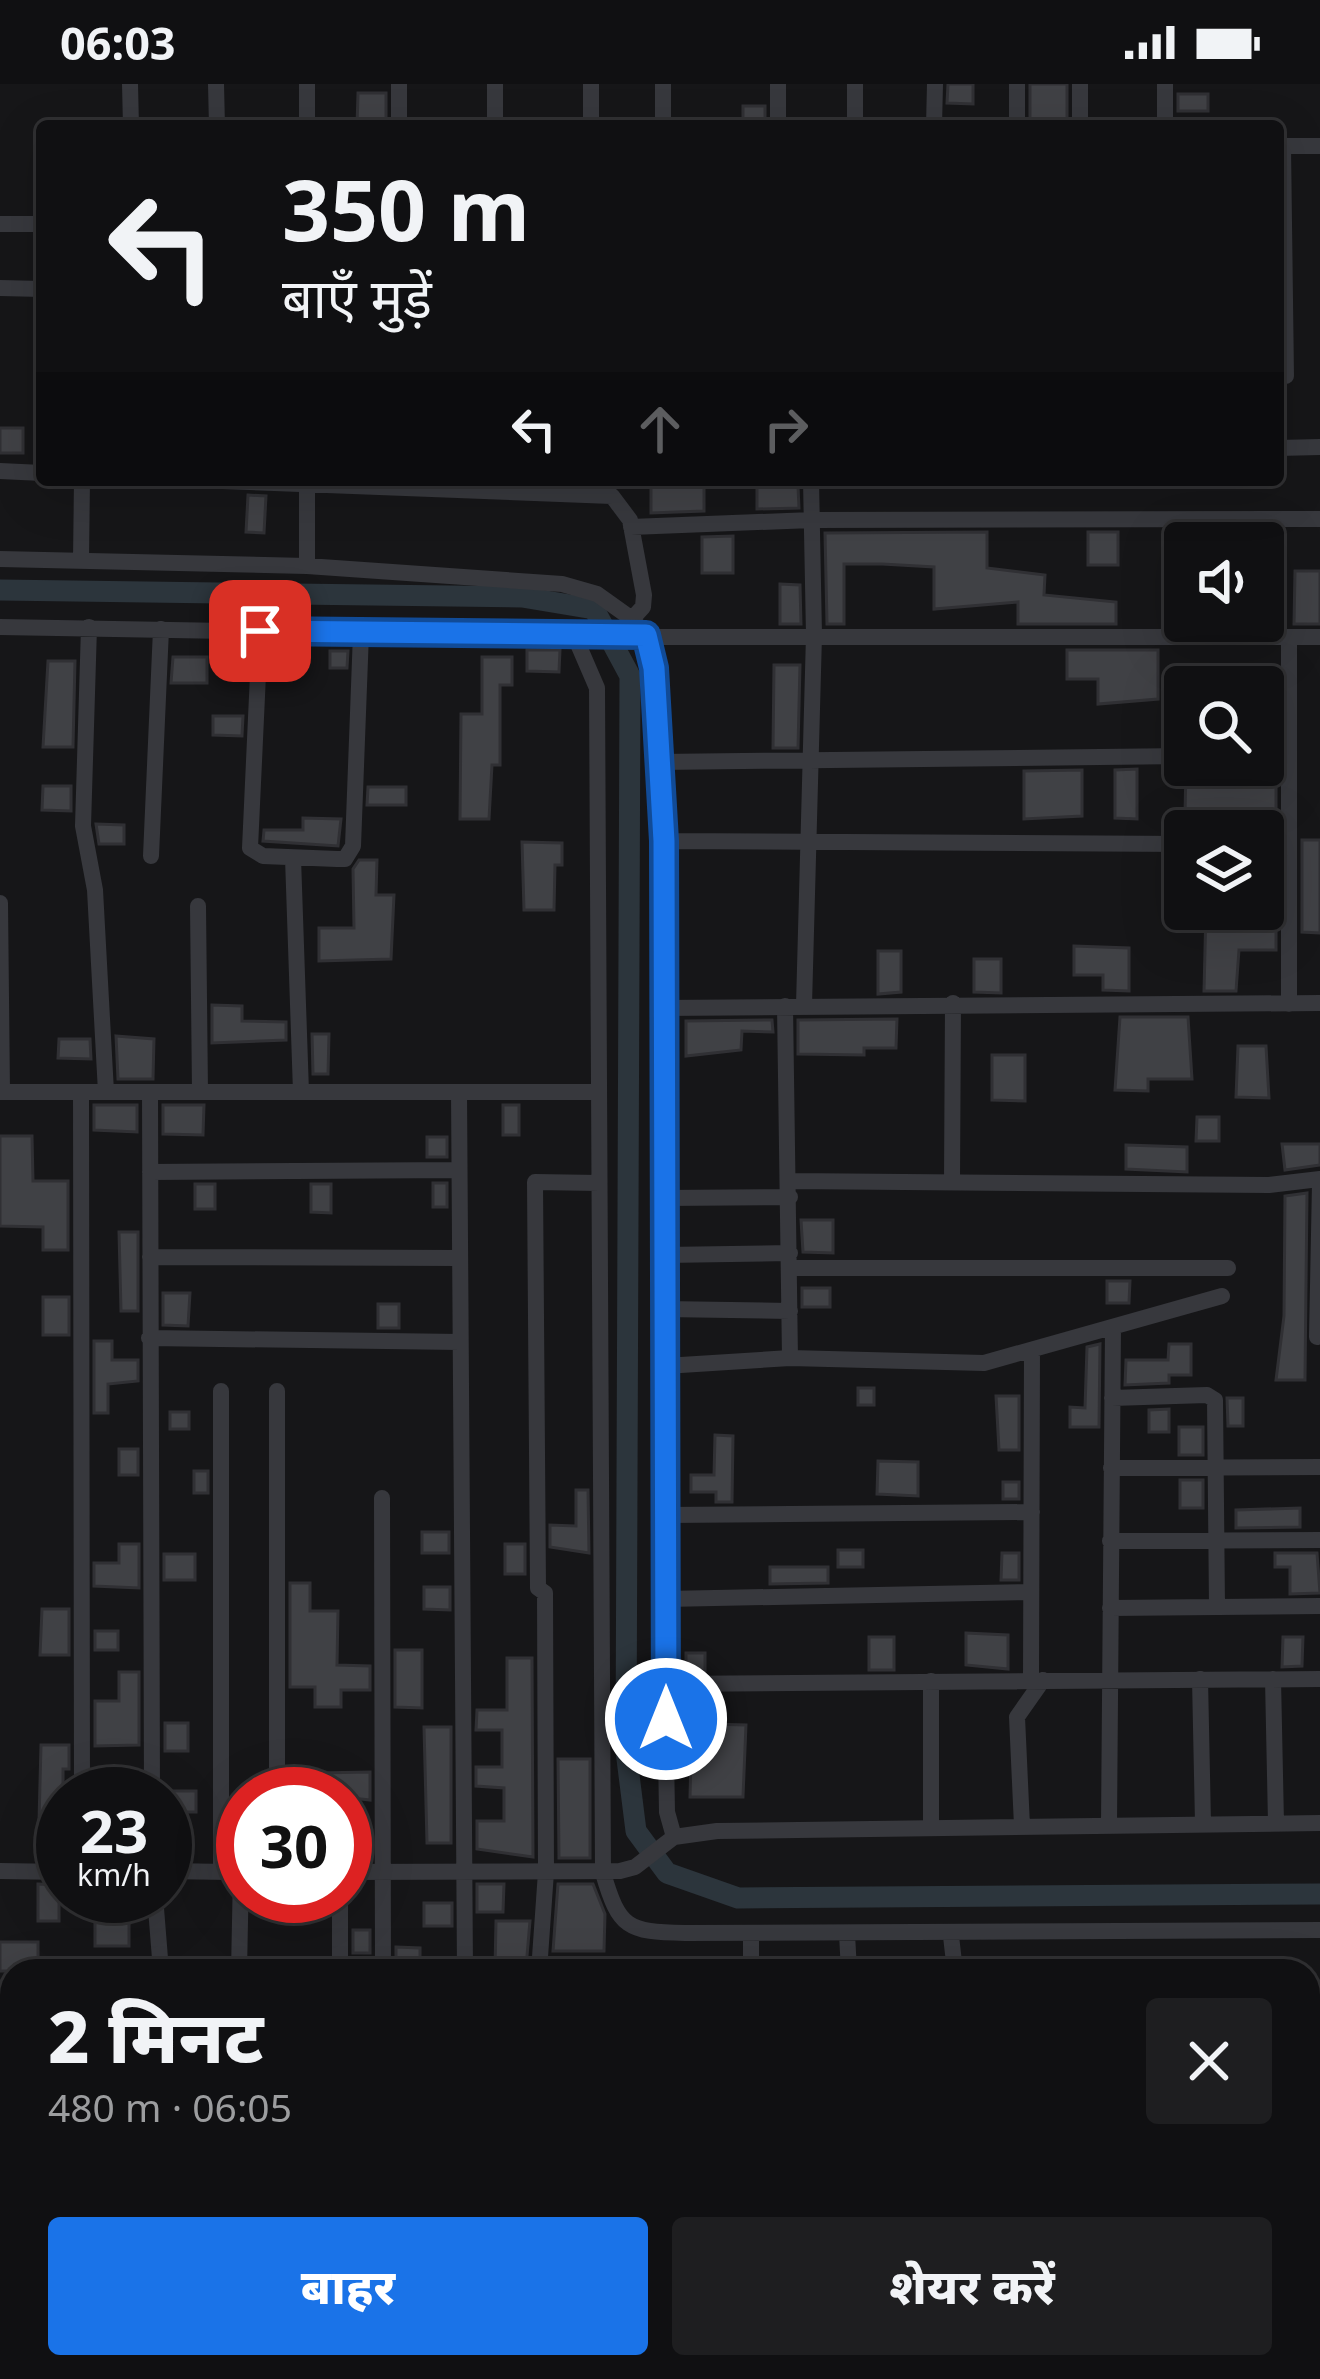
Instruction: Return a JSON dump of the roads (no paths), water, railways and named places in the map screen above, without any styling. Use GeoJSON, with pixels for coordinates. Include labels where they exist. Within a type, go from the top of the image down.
{"type":"FeatureCollection","features":[{"type":"Feature","properties":{"kind":"street"},"geometry":{"type":"LineString","coordinates":[[130,84],[131,120]]}},
{"type":"Feature","properties":{"kind":"street"},"geometry":{"type":"LineString","coordinates":[[216,84],[217,120]]}},
{"type":"Feature","properties":{"kind":"street"},"geometry":{"type":"LineString","coordinates":[[307,120],[308,84]]}},
{"type":"Feature","properties":{"kind":"street"},"geometry":{"type":"LineString","coordinates":[[399,84],[399,120]]}},
{"type":"Feature","properties":{"kind":"street"},"geometry":{"type":"LineString","coordinates":[[495,84],[495,120]]}},
{"type":"Feature","properties":{"kind":"street"},"geometry":{"type":"LineString","coordinates":[[591,84],[591,120]]}},
{"type":"Feature","properties":{"kind":"street"},"geometry":{"type":"LineString","coordinates":[[663,84],[663,120]]}},
{"type":"Feature","properties":{"kind":"street"},"geometry":{"type":"LineString","coordinates":[[778,84],[778,120]]}},
{"type":"Feature","properties":{"kind":"street"},"geometry":{"type":"LineString","coordinates":[[854,84],[854,120]]}},
{"type":"Feature","properties":{"kind":"street"},"geometry":{"type":"LineString","coordinates":[[934,120],[935,84]]}},
{"type":"Feature","properties":{"kind":"street"},"geometry":{"type":"LineString","coordinates":[[1017,84],[1017,120]]}},
{"type":"Feature","properties":{"kind":"street"},"geometry":{"type":"LineString","coordinates":[[1080,84],[1080,120]]}},
{"type":"Feature","properties":{"kind":"street"},"geometry":{"type":"LineString","coordinates":[[1165,84],[1165,120]]}},
{"type":"Feature","properties":{"kind":"street"},"geometry":{"type":"LineString","coordinates":[[1284,146],[1320,146]]}},
{"type":"Feature","properties":{"kind":"street"},"geometry":{"type":"LineString","coordinates":[[0,224],[36,224]]}},
{"type":"Feature","properties":{"kind":"street"},"geometry":{"type":"LineString","coordinates":[[0,289],[36,289]]}},
{"type":"Feature","properties":{"kind":"street"},"geometry":{"type":"LineString","coordinates":[[1284,299],[1286,376]]}},
{"type":"Feature","properties":{"kind":"street"},"geometry":{"type":"LineString","coordinates":[[1284,448],[1320,447]]}},
{"type":"Feature","properties":{"kind":"street"},"geometry":{"type":"LineString","coordinates":[[0,471],[36,473]]}},
{"type":"Feature","properties":{"kind":"street"},"geometry":{"type":"LineString","coordinates":[[81,560],[82,486]]}},
{"type":"Feature","properties":{"kind":"street"},"geometry":{"type":"LineString","coordinates":[[307,486],[307,566]]}},
{"type":"Feature","properties":{"kind":"street"},"geometry":{"type":"LineString","coordinates":[[534,486],[591,487],[612,496],[632,527],[644,595],[637,630]]}},
{"type":"Feature","properties":{"kind":"street"},"geometry":{"type":"LineString","coordinates":[[804,1005],[814,635],[811,486]]}},
{"type":"Feature","properties":{"kind":"street"},"geometry":{"type":"LineString","coordinates":[[632,527],[812,520],[1320,519]]}},
{"type":"Feature","properties":{"kind":"street"},"geometry":{"type":"LineString","coordinates":[[0,559],[307,566],[562,584],[597,594],[637,630],[654,668],[664,841],[670,1840]]}},
{"type":"Feature","properties":{"kind":"street"},"geometry":{"type":"LineString","coordinates":[[0,627],[579,637],[637,630],[1320,637]]}},
{"type":"Feature","properties":{"kind":"street"},"geometry":{"type":"LineString","coordinates":[[89,627],[83,826],[95,890],[106,1092]]}},
{"type":"Feature","properties":{"kind":"street"},"geometry":{"type":"LineString","coordinates":[[151,856],[161,629]]}},
{"type":"Feature","properties":{"kind":"street"},"geometry":{"type":"LineString","coordinates":[[260,631],[250,848],[263,856],[293,858],[345,859],[353,846],[362,633]]}},
{"type":"Feature","properties":{"kind":"street"},"geometry":{"type":"LineString","coordinates":[[579,637],[597,688],[603,1873],[615,1914],[626,1925],[651,1933],[951,1936],[1320,1930]]}},
{"type":"Feature","properties":{"kind":"street"},"geometry":{"type":"LineString","coordinates":[[1289,637],[1289,1004]]}},
{"type":"Feature","properties":{"kind":"street"},"geometry":{"type":"LineString","coordinates":[[1284,754],[1289,754]]}},
{"type":"Feature","properties":{"kind":"street"},"geometry":{"type":"LineString","coordinates":[[659,762],[1164,756]]}},
{"type":"Feature","properties":{"kind":"street"},"geometry":{"type":"LineString","coordinates":[[664,841],[811,838],[1164,844]]}},
{"type":"Feature","properties":{"kind":"street"},"geometry":{"type":"LineString","coordinates":[[1284,848],[1289,848]]}},
{"type":"Feature","properties":{"kind":"street"},"geometry":{"type":"LineString","coordinates":[[293,858],[301,1092]]}},
{"type":"Feature","properties":{"kind":"street"},"geometry":{"type":"LineString","coordinates":[[0,903],[1,1092],[599,1092]]}},
{"type":"Feature","properties":{"kind":"street"},"geometry":{"type":"LineString","coordinates":[[197,906],[200,1092]]}},
{"type":"Feature","properties":{"kind":"street"},"geometry":{"type":"LineString","coordinates":[[952,1182],[953,1003]]}},
{"type":"Feature","properties":{"kind":"street"},"geometry":{"type":"LineString","coordinates":[[662,1008],[1320,1003]]}},
{"type":"Feature","properties":{"kind":"street"},"geometry":{"type":"LineString","coordinates":[[785,1006],[790,1358]]}},
{"type":"Feature","properties":{"kind":"street"},"geometry":{"type":"LineString","coordinates":[[81,1092],[82,1767]]}},
{"type":"Feature","properties":{"kind":"street"},"geometry":{"type":"LineString","coordinates":[[149,1092],[152,1767]]}},
{"type":"Feature","properties":{"kind":"street"},"geometry":{"type":"LineString","coordinates":[[459,1092],[465,1959]]}},
{"type":"Feature","properties":{"kind":"street"},"geometry":{"type":"LineString","coordinates":[[149,1172],[459,1170]]}},
{"type":"Feature","properties":{"kind":"street"},"geometry":{"type":"LineString","coordinates":[[664,1198],[952,1182],[1269,1185],[1320,1181],[1317,1337]]}},
{"type":"Feature","properties":{"kind":"street"},"geometry":{"type":"LineString","coordinates":[[540,1959],[546,1872],[535,1182],[599,1183]]}},
{"type":"Feature","properties":{"kind":"street"},"geometry":{"type":"LineString","coordinates":[[664,1255],[1228,1268]]}},
{"type":"Feature","properties":{"kind":"street"},"geometry":{"type":"LineString","coordinates":[[149,1256],[460,1258]]}},
{"type":"Feature","properties":{"kind":"street"},"geometry":{"type":"LineString","coordinates":[[665,1366],[790,1358],[984,1363],[1222,1296]]}},
{"type":"Feature","properties":{"kind":"street"},"geometry":{"type":"LineString","coordinates":[[664,1309],[790,1311]]}},
{"type":"Feature","properties":{"kind":"street"},"geometry":{"type":"LineString","coordinates":[[1109,1824],[1113,1328]]}},
{"type":"Feature","properties":{"kind":"street"},"geometry":{"type":"LineString","coordinates":[[149,1338],[460,1342]]}},
{"type":"Feature","properties":{"kind":"street"},"geometry":{"type":"LineString","coordinates":[[1022,1826],[1017,1717],[1037,1680],[1031,1592],[1032,1350]]}},
{"type":"Feature","properties":{"kind":"street"},"geometry":{"type":"LineString","coordinates":[[277,1390],[277,1767]]}},
{"type":"Feature","properties":{"kind":"street"},"geometry":{"type":"LineString","coordinates":[[221,1391],[221,1767]]}},
{"type":"Feature","properties":{"kind":"street"},"geometry":{"type":"LineString","coordinates":[[1112,1398],[1212,1396],[1218,1468],[1216,1607]]}},
{"type":"Feature","properties":{"kind":"street"},"geometry":{"type":"LineString","coordinates":[[1111,1468],[1320,1467]]}},
{"type":"Feature","properties":{"kind":"street"},"geometry":{"type":"LineString","coordinates":[[382,1498],[383,1959]]}},
{"type":"Feature","properties":{"kind":"street"},"geometry":{"type":"LineString","coordinates":[[666,1515],[1032,1512]]}},
{"type":"Feature","properties":{"kind":"street"},"geometry":{"type":"LineString","coordinates":[[1110,1540],[1320,1540]]}},
{"type":"Feature","properties":{"kind":"street"},"geometry":{"type":"LineString","coordinates":[[666,1599],[1031,1592]]}},
{"type":"Feature","properties":{"kind":"street"},"geometry":{"type":"LineString","coordinates":[[1110,1608],[1320,1606]]}},
{"type":"Feature","properties":{"kind":"street"},"geometry":{"type":"LineString","coordinates":[[666,1684],[1320,1678]]}},
{"type":"Feature","properties":{"kind":"street"},"geometry":{"type":"LineString","coordinates":[[1200,1679],[1203,1823]]}},
{"type":"Feature","properties":{"kind":"street"},"geometry":{"type":"LineString","coordinates":[[1274,1679],[1276,1823]]}},
{"type":"Feature","properties":{"kind":"street"},"geometry":{"type":"LineString","coordinates":[[931,1681],[931,1827]]}},
{"type":"Feature","properties":{"kind":"street"},"geometry":{"type":"LineString","coordinates":[[372,1872],[603,1873],[634,1867],[670,1840],[717,1831],[1320,1823]]}},
{"type":"Feature","properties":{"kind":"street"},"geometry":{"type":"LineString","coordinates":[[0,1871],[36,1872]]}},
{"type":"Feature","properties":{"kind":"street"},"geometry":{"type":"LineString","coordinates":[[157,1923],[160,1959]]}},
{"type":"Feature","properties":{"kind":"street"},"geometry":{"type":"LineString","coordinates":[[238,1959],[240,1923]]}},
{"type":"Feature","properties":{"kind":"street"},"geometry":{"type":"LineString","coordinates":[[340,1923],[340,1959]]}},
{"type":"Feature","properties":{"kind":"street"},"geometry":{"type":"LineString","coordinates":[[848,1934],[849,1959]]}},
{"type":"Feature","properties":{"kind":"street"},"geometry":{"type":"LineString","coordinates":[[751,1935],[751,1959]]}},
{"type":"Feature","properties":{"kind":"street"},"geometry":{"type":"LineString","coordinates":[[951,1936],[954,1959]]}},
{"type":"Feature","properties":{"kind":"waterway"},"geometry":{"type":"LineString","coordinates":[[0,590],[522,597],[594,609],[630,676],[626,1751],[636,1831],[667,1873],[738,1898],[1320,1894]]}}]}
